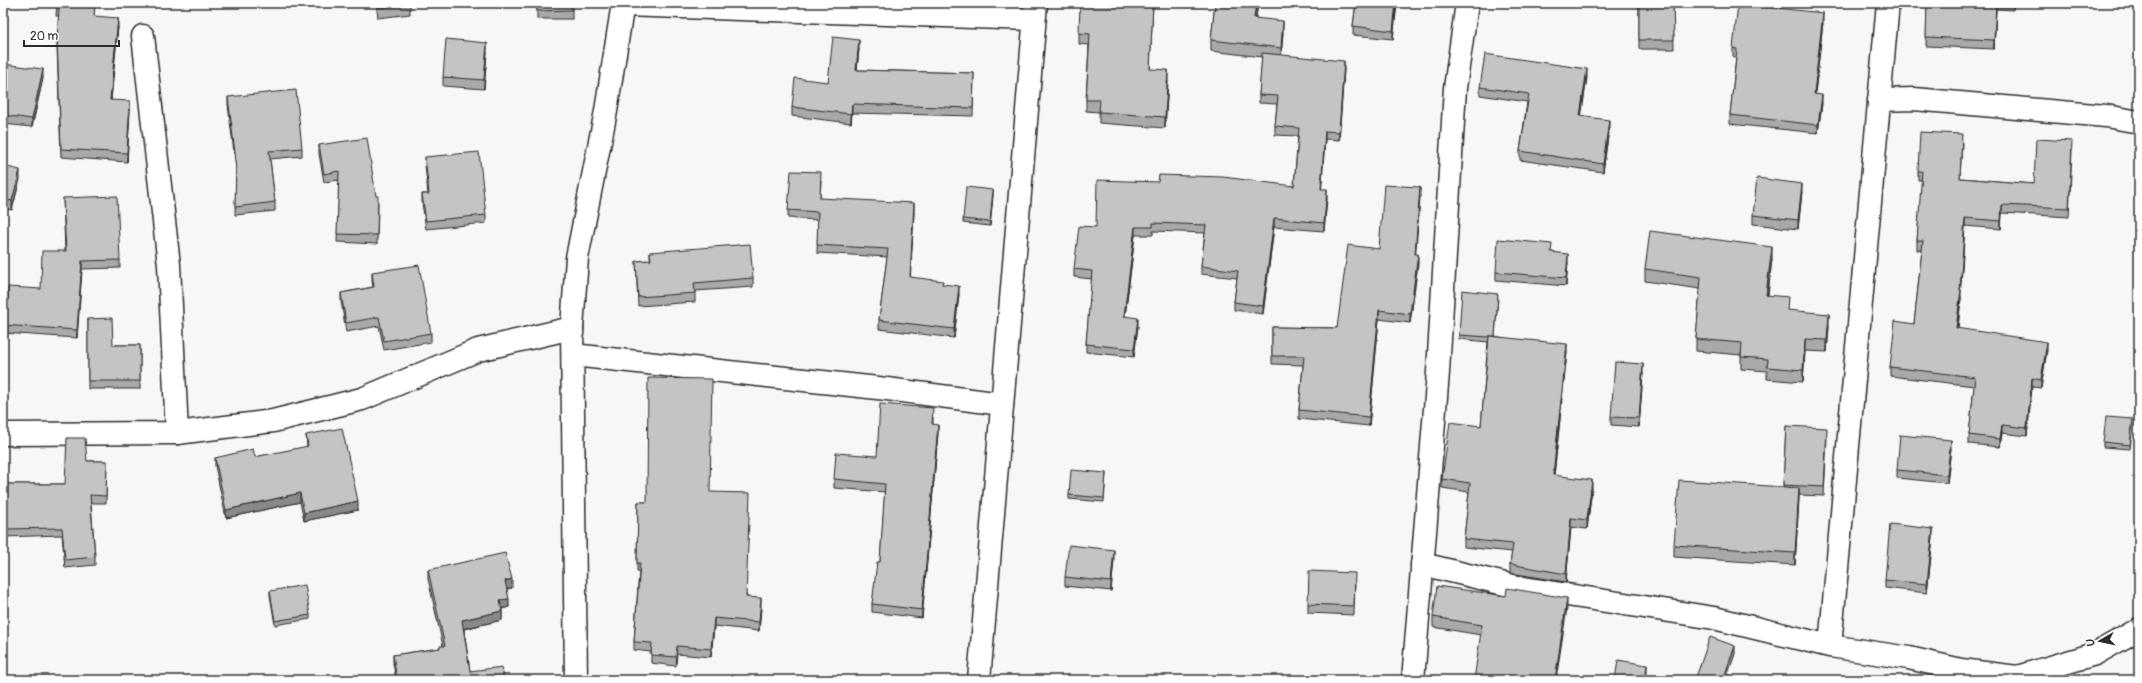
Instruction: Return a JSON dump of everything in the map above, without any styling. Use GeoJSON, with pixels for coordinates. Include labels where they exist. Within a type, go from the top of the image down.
{"type":"FeatureCollection","features":[{"type":"Feature","properties":{"kind":"street"},"geometry":{"type":"LineString","coordinates":[[1413,680],[1438,372],[1455,88],[1467,3]]}},
{"type":"Feature","properties":{"kind":"street"},"geometry":{"type":"LineString","coordinates":[[1830,646],[1888,3]]}},
{"type":"Feature","properties":{"kind":"street"},"geometry":{"type":"LineString","coordinates":[[576,680],[572,328],[577,258],[606,111],[623,4],[1035,11],[979,680]]}},
{"type":"Feature","properties":{"kind":"street"},"geometry":{"type":"LineString","coordinates":[[143,36],[168,265],[177,433]]}},
{"type":"Feature","properties":{"kind":"street"},"geometry":{"type":"LineString","coordinates":[[1879,100],[1914,99],[2106,116],[2139,122]]}},
{"type":"Feature","properties":{"kind":"street"},"geometry":{"type":"LineString","coordinates":[[3,434],[177,433],[273,421],[362,399],[478,350],[572,328]]}},
{"type":"Feature","properties":{"kind":"street"},"geometry":{"type":"LineString","coordinates":[[572,355],[879,388],[1002,404]]}},
{"type":"Feature","properties":{"kind":"street"},"geometry":{"type":"LineString","coordinates":[[1422,564],[1517,587],[1714,618],[1830,646],[1909,658],[1961,670],[2017,677],[2095,654],[2139,629]]}},
{"type":"Feature","properties":{"kind":"building"},"geometry":{"type":"Polygon","coordinates":[[[57,3],[95,3],[94,16],[118,18],[110,100],[130,101],[127,153],[61,149],[57,38],[59,8],[56,7],[57,3]]]}},
{"type":"Feature","properties":{"kind":"building"},"geometry":{"type":"Polygon","coordinates":[[[377,3],[410,3],[410,4],[378,8],[377,3]]]}},
{"type":"Feature","properties":{"kind":"building"},"geometry":{"type":"Polygon","coordinates":[[[537,3],[572,3],[572,10],[537,11],[537,3]]]}},
{"type":"Feature","properties":{"kind":"building"},"geometry":{"type":"Polygon","coordinates":[[[1080,3],[1153,3],[1150,69],[1168,70],[1165,117],[1099,112],[1100,100],[1086,100],[1090,34],[1079,33],[1080,3]]]}},
{"type":"Feature","properties":{"kind":"building"},"geometry":{"type":"Polygon","coordinates":[[[1215,3],[1256,3],[1254,18],[1283,21],[1281,48],[1211,40],[1215,3]]]}},
{"type":"Feature","properties":{"kind":"building"},"geometry":{"type":"Polygon","coordinates":[[[1356,3],[1396,3],[1393,31],[1353,26],[1356,3]]]}},
{"type":"Feature","properties":{"kind":"building"},"geometry":{"type":"Polygon","coordinates":[[[1673,3],[1674,40],[1639,40],[1639,4],[1673,3]]]}},
{"type":"Feature","properties":{"kind":"building"},"geometry":{"type":"Polygon","coordinates":[[[1927,3],[1996,3],[1994,40],[1926,37],[1927,3]]]}},
{"type":"Feature","properties":{"kind":"building"},"geometry":{"type":"Polygon","coordinates":[[[1738,4],[1823,13],[1814,94],[1822,95],[1818,125],[1730,115],[1737,49],[1733,48],[1738,4]]]}},
{"type":"Feature","properties":{"kind":"building"},"geometry":{"type":"Polygon","coordinates":[[[833,37],[859,40],[856,70],[974,73],[973,108],[852,104],[851,114],[792,107],[795,78],[828,82],[833,37]]]}},
{"type":"Feature","properties":{"kind":"building"},"geometry":{"type":"Polygon","coordinates":[[[446,39],[487,43],[484,80],[443,77],[446,39]]]}},
{"type":"Feature","properties":{"kind":"building"},"geometry":{"type":"Polygon","coordinates":[[[1262,53],[1344,61],[1339,132],[1325,131],[1321,189],[1327,189],[1324,223],[1274,218],[1263,306],[1234,302],[1238,271],[1201,266],[1206,225],[1153,223],[1153,227],[1135,227],[1124,316],[1138,318],[1134,349],[1086,344],[1092,271],[1074,269],[1079,226],[1096,227],[1097,180],[1158,182],[1159,175],[1223,177],[1294,186],[1299,128],[1275,126],[1278,96],[1259,95],[1262,53]]]}},
{"type":"Feature","properties":{"kind":"building"},"geometry":{"type":"Polygon","coordinates":[[[1485,54],[1587,69],[1580,116],[1609,120],[1603,164],[1520,151],[1529,94],[1480,87],[1485,54]]]}},
{"type":"Feature","properties":{"kind":"building"},"geometry":{"type":"Polygon","coordinates":[[[3,64],[43,69],[32,119],[3,115],[3,64]]]}},
{"type":"Feature","properties":{"kind":"building"},"geometry":{"type":"Polygon","coordinates":[[[296,90],[302,148],[269,151],[275,202],[235,207],[236,161],[228,97],[296,90]]]}},
{"type":"Feature","properties":{"kind":"building"},"geometry":{"type":"Polygon","coordinates":[[[1920,132],[1962,134],[1960,178],[2034,184],[2036,139],[2072,141],[2069,208],[2002,205],[2001,221],[1965,218],[1961,290],[1956,328],[2047,342],[2041,380],[2032,378],[2027,428],[2002,425],[2000,439],[1969,435],[1975,377],[1890,367],[1895,321],[1914,324],[1923,241],[1917,241],[1922,171],[1918,171],[1920,132]]]}},
{"type":"Feature","properties":{"kind":"building"},"geometry":{"type":"Polygon","coordinates":[[[367,138],[376,196],[378,196],[377,235],[337,234],[339,171],[324,174],[319,145],[367,138]]]}},
{"type":"Feature","properties":{"kind":"building"},"geometry":{"type":"Polygon","coordinates":[[[479,152],[486,215],[426,221],[422,194],[429,194],[425,157],[479,152]]]}},
{"type":"Feature","properties":{"kind":"building"},"geometry":{"type":"Polygon","coordinates":[[[3,166],[20,170],[12,201],[3,199],[3,166]]]}},
{"type":"Feature","properties":{"kind":"building"},"geometry":{"type":"Polygon","coordinates":[[[791,171],[821,172],[820,198],[914,203],[910,277],[943,281],[942,284],[959,286],[954,329],[879,320],[888,249],[817,245],[818,212],[788,210],[791,171]]]}},
{"type":"Feature","properties":{"kind":"building"},"geometry":{"type":"Polygon","coordinates":[[[1757,178],[1802,184],[1798,220],[1753,215],[1757,178]]]}},
{"type":"Feature","properties":{"kind":"building"},"geometry":{"type":"Polygon","coordinates":[[[1384,185],[1420,187],[1415,254],[1418,254],[1410,314],[1379,310],[1369,417],[1299,410],[1304,356],[1272,356],[1272,327],[1337,328],[1348,245],[1379,249],[1384,185]]]}},
{"type":"Feature","properties":{"kind":"building"},"geometry":{"type":"Polygon","coordinates":[[[966,187],[993,190],[990,222],[963,219],[966,187]]]}},
{"type":"Feature","properties":{"kind":"building"},"geometry":{"type":"Polygon","coordinates":[[[117,196],[120,260],[82,261],[77,330],[3,325],[3,299],[8,299],[8,287],[41,289],[42,251],[66,251],[63,198],[117,196]]]}},
{"type":"Feature","properties":{"kind":"building"},"geometry":{"type":"Polygon","coordinates":[[[1650,231],[1772,247],[1766,295],[1788,297],[1787,310],[1829,314],[1827,340],[1805,339],[1803,370],[1767,367],[1768,359],[1741,357],[1742,343],[1696,339],[1701,277],[1645,269],[1650,231]]]}},
{"type":"Feature","properties":{"kind":"building"},"geometry":{"type":"Polygon","coordinates":[[[1498,239],[1552,244],[1551,252],[1568,254],[1566,278],[1496,272],[1498,239]]]}},
{"type":"Feature","properties":{"kind":"building"},"geometry":{"type":"Polygon","coordinates":[[[750,244],[753,278],[694,283],[695,293],[638,297],[636,261],[651,260],[650,252],[750,244]]]}},
{"type":"Feature","properties":{"kind":"building"},"geometry":{"type":"Polygon","coordinates":[[[419,265],[431,333],[384,341],[379,317],[346,323],[341,293],[374,287],[372,272],[419,265]]]}},
{"type":"Feature","properties":{"kind":"building"},"geometry":{"type":"Polygon","coordinates":[[[1462,290],[1498,294],[1495,336],[1459,335],[1462,290]]]}},
{"type":"Feature","properties":{"kind":"building"},"geometry":{"type":"Polygon","coordinates":[[[112,318],[113,345],[140,345],[140,381],[88,381],[88,319],[112,318]]]}},
{"type":"Feature","properties":{"kind":"building"},"geometry":{"type":"Polygon","coordinates":[[[1489,336],[1567,344],[1553,475],[1592,480],[1587,520],[1571,518],[1566,574],[1510,564],[1513,544],[1464,539],[1470,483],[1442,479],[1450,422],[1481,426],[1489,336]]]}},
{"type":"Feature","properties":{"kind":"building"},"geometry":{"type":"Polygon","coordinates":[[[1615,362],[1643,364],[1639,418],[1611,417],[1615,362]]]}},
{"type":"Feature","properties":{"kind":"building"},"geometry":{"type":"Polygon","coordinates":[[[648,378],[712,379],[710,492],[750,493],[746,597],[761,598],[759,622],[714,618],[711,649],[677,646],[676,657],[651,655],[652,643],[634,642],[640,563],[637,563],[638,502],[647,502],[648,378]]]}},
{"type":"Feature","properties":{"kind":"building"},"geometry":{"type":"Polygon","coordinates":[[[880,404],[933,408],[932,424],[938,425],[922,610],[872,604],[877,562],[880,562],[885,484],[834,479],[836,453],[877,456],[880,404]]]}},
{"type":"Feature","properties":{"kind":"building"},"geometry":{"type":"Polygon","coordinates":[[[2106,417],[2133,419],[2130,445],[2103,442],[2106,417]]]}},
{"type":"Feature","properties":{"kind":"building"},"geometry":{"type":"Polygon","coordinates":[[[1786,426],[1827,428],[1824,487],[1783,485],[1786,426]]]}},
{"type":"Feature","properties":{"kind":"building"},"geometry":{"type":"Polygon","coordinates":[[[342,428],[358,501],[304,513],[300,493],[226,510],[215,458],[253,449],[255,457],[308,446],[306,435],[342,428]]]}},
{"type":"Feature","properties":{"kind":"building"},"geometry":{"type":"Polygon","coordinates":[[[1900,435],[1951,440],[1947,475],[1897,470],[1900,435]]]}},
{"type":"Feature","properties":{"kind":"building"},"geometry":{"type":"Polygon","coordinates":[[[67,438],[85,438],[87,461],[107,461],[106,496],[90,495],[95,557],[65,560],[62,528],[3,529],[3,484],[65,484],[67,438]]]}},
{"type":"Feature","properties":{"kind":"building"},"geometry":{"type":"Polygon","coordinates":[[[1071,470],[1106,473],[1104,498],[1069,495],[1071,470]]]}},
{"type":"Feature","properties":{"kind":"building"},"geometry":{"type":"Polygon","coordinates":[[[1679,480],[1799,488],[1795,553],[1674,545],[1679,480]]]}},
{"type":"Feature","properties":{"kind":"building"},"geometry":{"type":"Polygon","coordinates":[[[1890,524],[1933,529],[1927,584],[1885,580],[1890,524]]]}},
{"type":"Feature","properties":{"kind":"building"},"geometry":{"type":"Polygon","coordinates":[[[1069,545],[1114,550],[1111,582],[1065,577],[1069,545]]]}},
{"type":"Feature","properties":{"kind":"building"},"geometry":{"type":"Polygon","coordinates":[[[505,553],[512,579],[505,581],[509,599],[500,600],[502,611],[462,620],[470,671],[502,667],[504,680],[397,680],[393,655],[445,646],[428,570],[505,553]]]}},
{"type":"Feature","properties":{"kind":"building"},"geometry":{"type":"Polygon","coordinates":[[[1309,571],[1355,573],[1354,606],[1308,604],[1309,571]]]}},
{"type":"Feature","properties":{"kind":"building"},"geometry":{"type":"Polygon","coordinates":[[[305,585],[310,615],[275,621],[270,591],[305,585]]]}},
{"type":"Feature","properties":{"kind":"building"},"geometry":{"type":"Polygon","coordinates":[[[1437,586],[1506,596],[1507,588],[1567,598],[1555,680],[1474,680],[1482,625],[1433,617],[1437,586]]]}},
{"type":"Feature","properties":{"kind":"building"},"geometry":{"type":"Polygon","coordinates":[[[1710,637],[1735,646],[1724,677],[1769,680],[1695,680],[1710,637]]]}},
{"type":"Feature","properties":{"kind":"building"},"geometry":{"type":"Polygon","coordinates":[[[1618,660],[1647,665],[1645,680],[1615,680],[1618,660]]]}},
{"type":"Feature","properties":{"kind":"building"},"geometry":{"type":"Polygon","coordinates":[[[883,678],[898,680],[883,680],[883,678]]]}},
{"type":"Feature","properties":{"kind":"building"},"geometry":{"type":"Polygon","coordinates":[[[1047,678],[1074,680],[1047,680],[1047,678]]]}}]}
